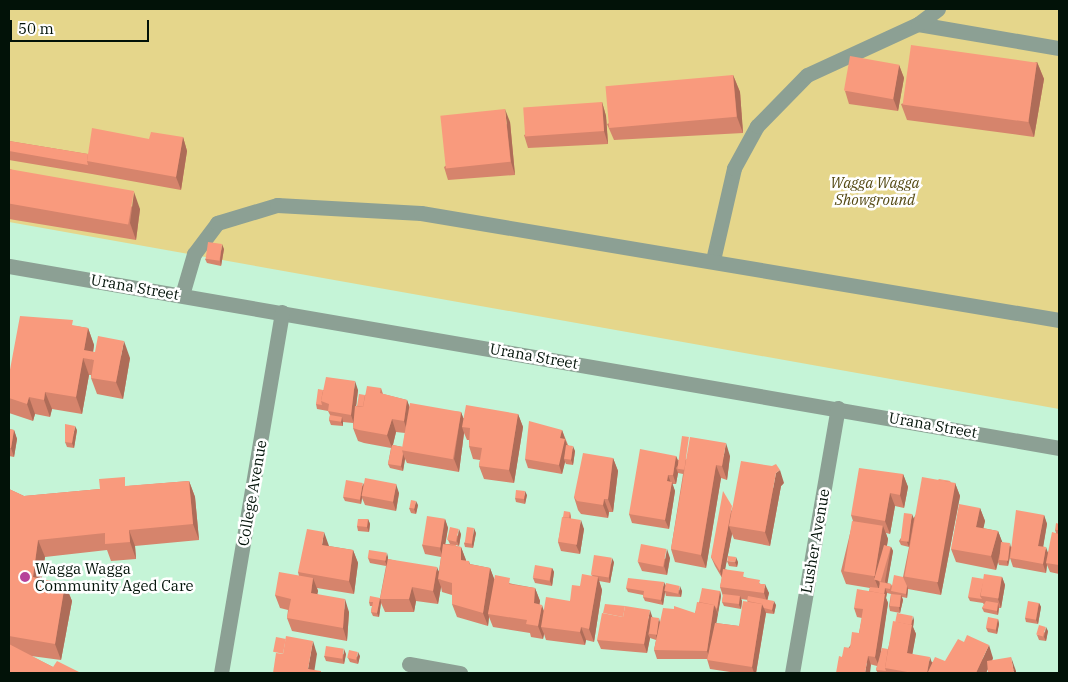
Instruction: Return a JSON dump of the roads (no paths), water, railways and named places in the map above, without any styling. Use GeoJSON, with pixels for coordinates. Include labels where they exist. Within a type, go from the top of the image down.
{"type":"FeatureCollection","features":[{"type":"Feature","properties":{"kind":"street"},"geometry":{"type":"LineString","coordinates":[[712,260],[734,168],[757,126],[807,75],[918,24],[938,9]]}},
{"type":"Feature","properties":{"kind":"street"},"geometry":{"type":"LineString","coordinates":[[918,24],[1059,48]]}},
{"type":"Feature","properties":{"kind":"street"},"geometry":{"type":"LineString","coordinates":[[182,295],[194,254],[217,223],[277,205],[420,213],[712,260],[1059,320]]}},
{"type":"Feature","properties":{"kind":"street","name":"Urana Street"},"geometry":{"type":"LineString","coordinates":[[9,266],[838,408],[1059,448]]}},
{"type":"Feature","properties":{"kind":"street","name":"College Avenue"},"geometry":{"type":"LineString","coordinates":[[221,673],[282,312]]}},
{"type":"Feature","properties":{"kind":"street","name":"Lusher Avenue"},"geometry":{"type":"LineString","coordinates":[[792,673],[838,408]]}},
{"type":"Feature","properties":{"kind":"street"},"geometry":{"type":"LineString","coordinates":[[409,664],[460,673]]}},
{"type":"Feature","properties":{"kind":"place","name":"Wagga Wagga Community Aged Care"},"geometry":{"type":"Point","coordinates":[25,577]}},
{"type":"Feature","properties":{"kind":"park label","name":"Wagga Wagga Showground"},"geometry":{"type":"Point","coordinates":[875,190]}}]}
